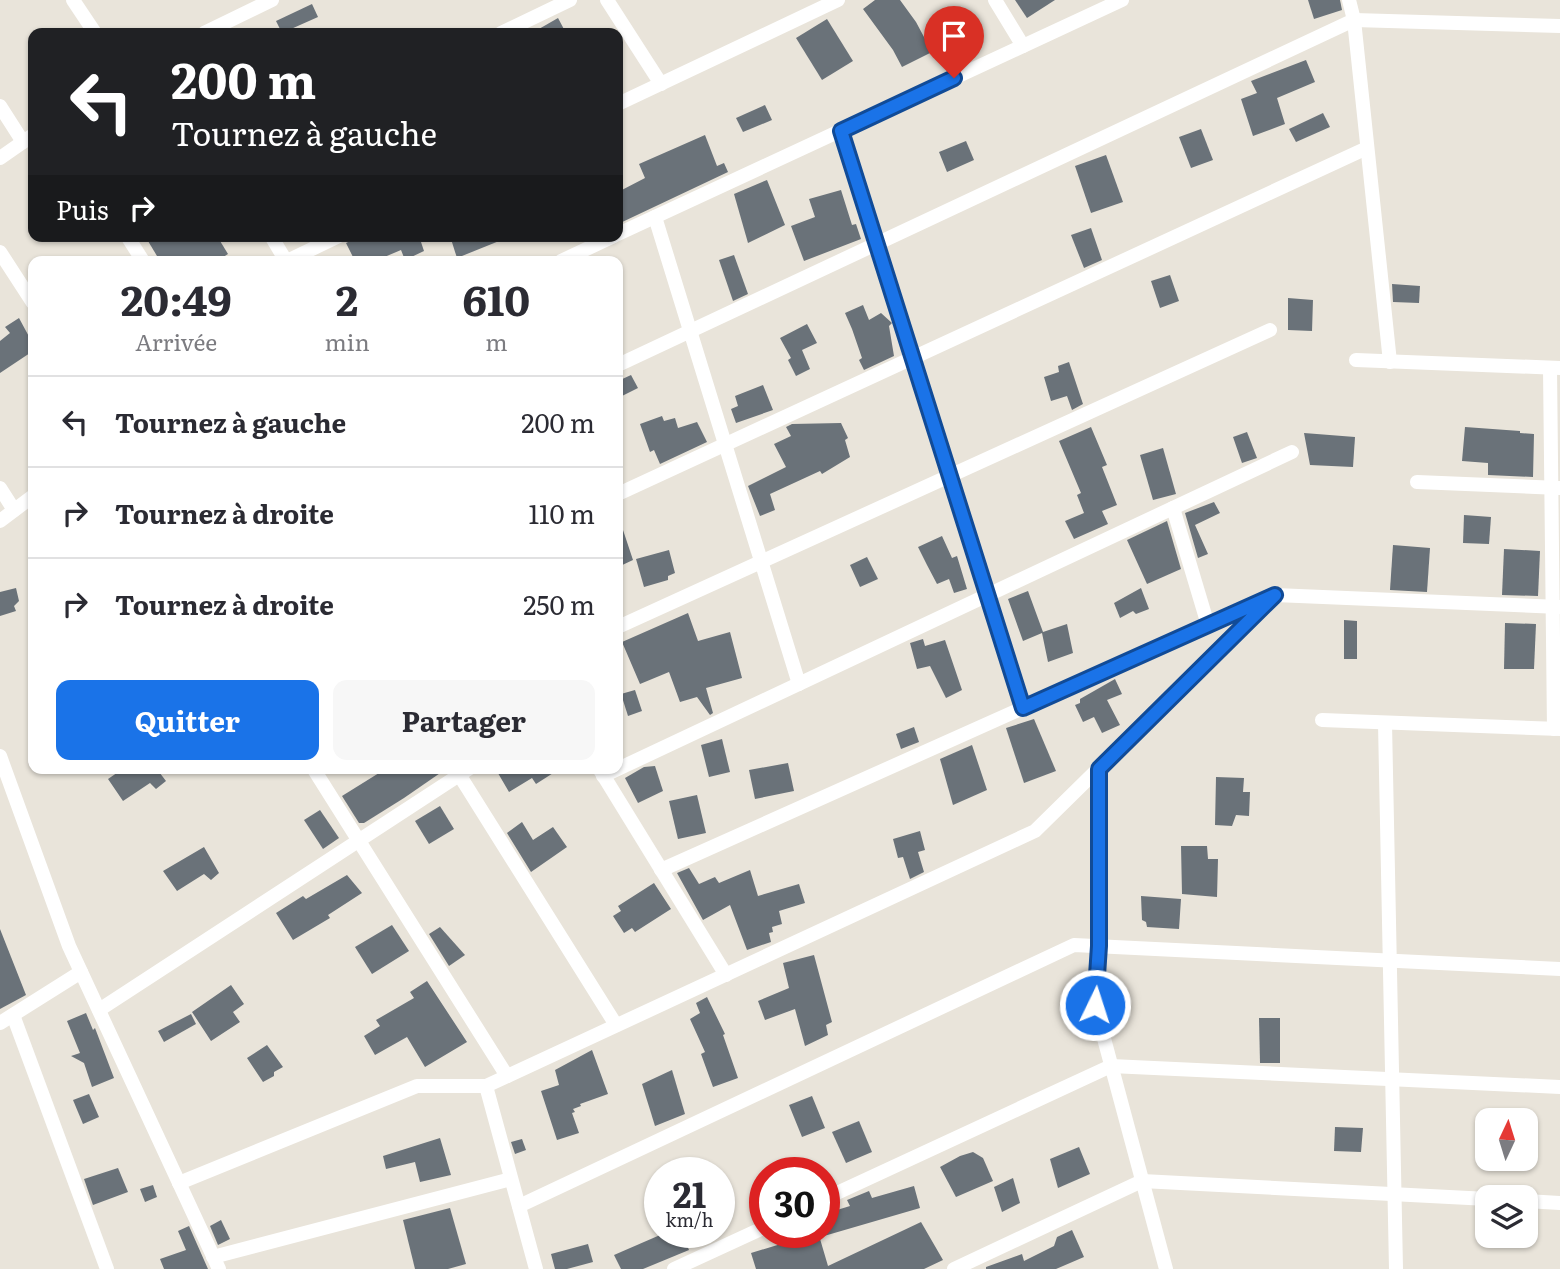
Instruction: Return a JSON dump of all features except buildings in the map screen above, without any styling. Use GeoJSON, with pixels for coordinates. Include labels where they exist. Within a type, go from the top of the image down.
{"type":"FeatureCollection","features":[{"type":"Feature","properties":{"kind":"street"},"geometry":{"type":"LineString","coordinates":[[74,0],[92,28]]}},
{"type":"Feature","properties":{"kind":"street"},"geometry":{"type":"LineString","coordinates":[[214,28],[272,0]]}},
{"type":"Feature","properties":{"kind":"street"},"geometry":{"type":"LineString","coordinates":[[511,28],[570,0]]}},
{"type":"Feature","properties":{"kind":"street"},"geometry":{"type":"LineString","coordinates":[[607,0],[661,84]]}},
{"type":"Feature","properties":{"kind":"street"},"geometry":{"type":"LineString","coordinates":[[623,102],[838,0]]}},
{"type":"Feature","properties":{"kind":"street"},"geometry":{"type":"LineString","coordinates":[[995,0],[1023,46]]}},
{"type":"Feature","properties":{"kind":"street"},"geometry":{"type":"LineString","coordinates":[[623,232],[1122,0]]}},
{"type":"Feature","properties":{"kind":"street"},"geometry":{"type":"LineString","coordinates":[[1349,0],[1354,20],[1390,362]]}},
{"type":"Feature","properties":{"kind":"street"},"geometry":{"type":"LineString","coordinates":[[623,363],[1354,20],[1560,26]]}},
{"type":"Feature","properties":{"kind":"street"},"geometry":{"type":"LineString","coordinates":[[0,106],[28,139],[0,158]]}},
{"type":"Feature","properties":{"kind":"street"},"geometry":{"type":"LineString","coordinates":[[841,131],[1023,708]]}},
{"type":"Feature","properties":{"kind":"street"},"geometry":{"type":"LineString","coordinates":[[623,492],[1367,148]]}},
{"type":"Feature","properties":{"kind":"street"},"geometry":{"type":"LineString","coordinates":[[655,217],[799,684]]}},
{"type":"Feature","properties":{"kind":"street"},"geometry":{"type":"LineString","coordinates":[[297,256],[327,242]]}},
{"type":"Feature","properties":{"kind":"street"},"geometry":{"type":"LineString","coordinates":[[572,256],[601,242]]}},
{"type":"Feature","properties":{"kind":"street"},"geometry":{"type":"LineString","coordinates":[[0,252],[28,295]]}},
{"type":"Feature","properties":{"kind":"street"},"geometry":{"type":"LineString","coordinates":[[623,625],[1270,331]]}},
{"type":"Feature","properties":{"kind":"street"},"geometry":{"type":"LineString","coordinates":[[1322,720],[1557,729],[1555,368],[1356,360]]}},
{"type":"Feature","properties":{"kind":"street"},"geometry":{"type":"LineString","coordinates":[[623,762],[799,684],[1292,452]]}},
{"type":"Feature","properties":{"kind":"street"},"geometry":{"type":"LineString","coordinates":[[1417,482],[1555,488]]}},
{"type":"Feature","properties":{"kind":"street"},"geometry":{"type":"LineString","coordinates":[[0,488],[14,510]]}},
{"type":"Feature","properties":{"kind":"street"},"geometry":{"type":"LineString","coordinates":[[0,520],[28,500]]}},
{"type":"Feature","properties":{"kind":"street"},"geometry":{"type":"LineString","coordinates":[[1173,508],[1208,625]]}},
{"type":"Feature","properties":{"kind":"street"},"geometry":{"type":"LineString","coordinates":[[661,870],[1275,595],[1556,607]]}},
{"type":"Feature","properties":{"kind":"street"},"geometry":{"type":"LineString","coordinates":[[179,1183],[417,1086],[486,1086],[1035,831],[1275,595]]}},
{"type":"Feature","properties":{"kind":"street"},"geometry":{"type":"LineString","coordinates":[[1385,723],[1396,1269]]}},
{"type":"Feature","properties":{"kind":"street"},"geometry":{"type":"LineString","coordinates":[[0,756],[69,946],[216,1263],[511,1179]]}},
{"type":"Feature","properties":{"kind":"street"},"geometry":{"type":"LineString","coordinates":[[1099,769],[1099,946],[1095,1005],[1166,1269]]}},
{"type":"Feature","properties":{"kind":"street"},"geometry":{"type":"LineString","coordinates":[[317,774],[507,1076]]}},
{"type":"Feature","properties":{"kind":"street"},"geometry":{"type":"LineString","coordinates":[[99,1010],[458,774]]}},
{"type":"Feature","properties":{"kind":"street"},"geometry":{"type":"LineString","coordinates":[[464,774],[615,1026]]}},
{"type":"Feature","properties":{"kind":"street"},"geometry":{"type":"LineString","coordinates":[[602,774],[726,975]]}},
{"type":"Feature","properties":{"kind":"street"},"geometry":{"type":"LineString","coordinates":[[519,1206],[1074,945],[1560,969]]}},
{"type":"Feature","properties":{"kind":"street"},"geometry":{"type":"LineString","coordinates":[[0,1023],[81,972]]}},
{"type":"Feature","properties":{"kind":"street"},"geometry":{"type":"LineString","coordinates":[[13,1015],[107,1269]]}},
{"type":"Feature","properties":{"kind":"street"},"geometry":{"type":"LineString","coordinates":[[840,1192],[1111,1066],[1560,1087]]}},
{"type":"Feature","properties":{"kind":"street"},"geometry":{"type":"LineString","coordinates":[[486,1086],[536,1269]]}},
{"type":"Feature","properties":{"kind":"street"},"geometry":{"type":"LineString","coordinates":[[954,1269],[977,1264],[1142,1181],[1475,1198]]}},
{"type":"Feature","properties":{"kind":"street"},"geometry":{"type":"LineString","coordinates":[[1538,1202],[1560,1203]]}},
{"type":"Feature","properties":{"kind":"street"},"geometry":{"type":"LineString","coordinates":[[674,1269],[749,1234]]}},
{"type":"Feature","properties":{"kind":"route"},"geometry":{"type":"LineString","coordinates":[[954,78],[841,131],[1023,708],[1275,595],[1099,769],[1099,946],[1095,1005]]}}]}
